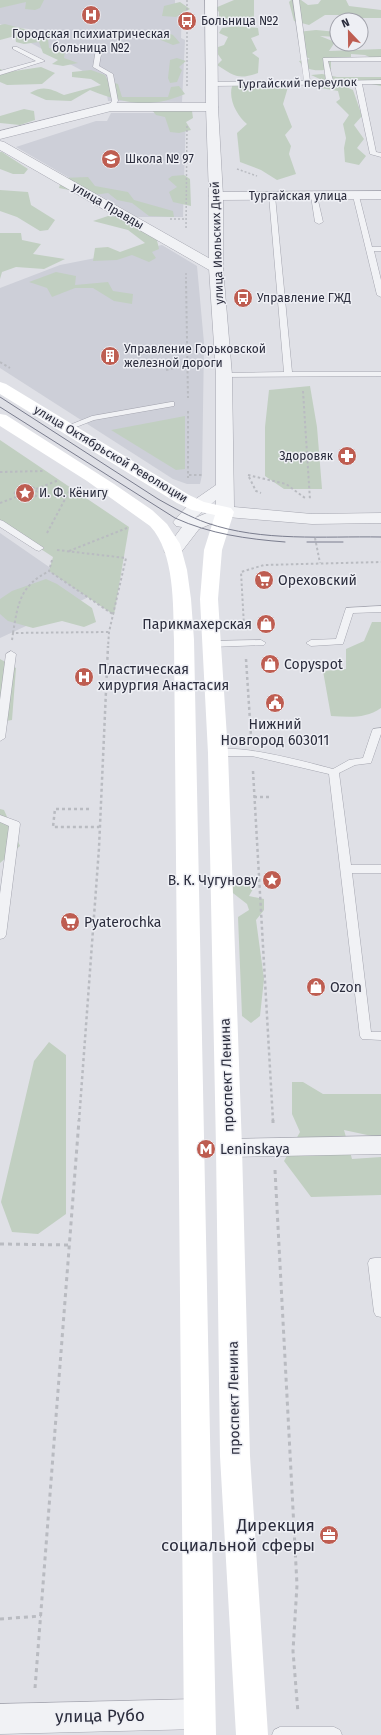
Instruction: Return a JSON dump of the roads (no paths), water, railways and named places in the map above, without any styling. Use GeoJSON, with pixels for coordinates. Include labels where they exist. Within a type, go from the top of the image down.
{"type":"FeatureCollection","features":[{"type":"Feature","properties":{"kind":"main road","name":"улица Октябрьской Революции"},"geometry":{"type":"LineString","coordinates":[[0,387],[174,494],[198,506],[225,512]]}},
{"type":"Feature","properties":{"kind":"main road","name":"улица Октябрьской Революции"},"geometry":{"type":"LineString","coordinates":[[0,418],[146,514],[165,533],[173,551]]}},
{"type":"Feature","properties":{"kind":"main road"},"geometry":{"type":"LineString","coordinates":[[34,440],[66,428]]}},
{"type":"Feature","properties":{"kind":"main road","name":"проспект Ленина"},"geometry":{"type":"LineString","coordinates":[[225,512],[213,550],[209,599],[218,753],[229,1148],[235,1456],[252,1735]]}},
{"type":"Feature","properties":{"kind":"main road"},"geometry":{"type":"LineString","coordinates":[[173,551],[182,599],[184,640],[200,1724]]}},
{"type":"Feature","properties":{"kind":"street","name":"улица Июльских Дней"},"geometry":{"type":"LineString","coordinates":[[211,0],[212,107],[216,196],[216,268],[224,375],[225,512]]}},
{"type":"Feature","properties":{"kind":"street"},"geometry":{"type":"LineString","coordinates":[[0,135],[111,107],[212,107]]}},
{"type":"Feature","properties":{"kind":"street","name":"улица Правды"},"geometry":{"type":"LineString","coordinates":[[0,145],[216,268]]}},
{"type":"Feature","properties":{"kind":"street","name":"Тургайская улица"},"geometry":{"type":"LineString","coordinates":[[216,196],[381,196]]}},
{"type":"Feature","properties":{"kind":"street"},"geometry":{"type":"LineString","coordinates":[[173,551],[182,522],[186,515],[224,487]]}},
{"type":"Feature","properties":{"kind":"street","name":"улица Октябрьской Революции"},"geometry":{"type":"LineString","coordinates":[[173,551],[193,525],[225,512],[312,519],[381,518]]}},
{"type":"Feature","properties":{"kind":"street"},"geometry":{"type":"LineString","coordinates":[[229,1148],[381,1145]]}},
{"type":"Feature","properties":{"kind":"street","name":"улица Рубо"},"geometry":{"type":"LineString","coordinates":[[0,1719],[32,1718],[200,1724]]}},
{"type":"Feature","properties":{"kind":"lane"},"geometry":{"type":"LineString","coordinates":[[296,0],[307,83]]}},
{"type":"Feature","properties":{"kind":"lane"},"geometry":{"type":"LineString","coordinates":[[0,73],[42,61],[15,48]]}},
{"type":"Feature","properties":{"kind":"lane"},"geometry":{"type":"LineString","coordinates":[[99,49],[96,67],[110,74],[115,101],[111,107]]}},
{"type":"Feature","properties":{"kind":"lane"},"geometry":{"type":"LineString","coordinates":[[330,83],[325,59],[381,59]]}},
{"type":"Feature","properties":{"kind":"lane"},"geometry":{"type":"LineString","coordinates":[[358,82],[373,154],[381,155]]}},
{"type":"Feature","properties":{"kind":"lane","name":"Тургайский переулок"},"geometry":{"type":"LineString","coordinates":[[212,84],[381,82]]}},
{"type":"Feature","properties":{"kind":"lane"},"geometry":{"type":"LineString","coordinates":[[272,196],[288,375]]}},
{"type":"Feature","properties":{"kind":"lane"},"geometry":{"type":"LineString","coordinates":[[314,196],[319,222]]}},
{"type":"Feature","properties":{"kind":"lane"},"geometry":{"type":"LineString","coordinates":[[356,196],[381,296]]}},
{"type":"Feature","properties":{"kind":"lane"},"geometry":{"type":"LineString","coordinates":[[369,249],[381,248]]}},
{"type":"Feature","properties":{"kind":"lane"},"geometry":{"type":"LineString","coordinates":[[224,375],[381,374]]}},
{"type":"Feature","properties":{"kind":"lane"},"geometry":{"type":"LineString","coordinates":[[66,428],[92,418],[171,404]]}},
{"type":"Feature","properties":{"kind":"lane"},"geometry":{"type":"LineString","coordinates":[[0,522],[39,548]]}},
{"type":"Feature","properties":{"kind":"lane"},"geometry":{"type":"LineString","coordinates":[[311,643],[340,642],[349,610],[381,610]]}},
{"type":"Feature","properties":{"kind":"lane"},"geometry":{"type":"LineString","coordinates":[[212,644],[261,643]]}},
{"type":"Feature","properties":{"kind":"lane"},"geometry":{"type":"LineString","coordinates":[[0,738],[11,654]]}},
{"type":"Feature","properties":{"kind":"lane"},"geometry":{"type":"LineString","coordinates":[[218,753],[252,753],[334,772],[353,762],[367,761],[377,731],[381,731]]}},
{"type":"Feature","properties":{"kind":"lane"},"geometry":{"type":"LineString","coordinates":[[334,772],[366,1036],[381,1036]]}},
{"type":"Feature","properties":{"kind":"lane"},"geometry":{"type":"LineString","coordinates":[[0,818],[15,824],[0,935]]}},
{"type":"Feature","properties":{"kind":"lane"},"geometry":{"type":"LineString","coordinates":[[346,869],[381,869]]}},
{"type":"Feature","properties":{"kind":"lane"},"geometry":{"type":"LineString","coordinates":[[381,1263],[375,1263],[381,1312]]}},
{"type":"Feature","properties":{"kind":"lane"},"geometry":{"type":"LineString","coordinates":[[280,1735],[334,1735]]}},
{"type":"Feature","properties":{"kind":"tram line"},"geometry":{"type":"LineString","coordinates":[[0,397],[158,499],[207,523],[228,529],[271,536],[381,537]]}},
{"type":"Feature","properties":{"kind":"tram line"},"geometry":{"type":"LineString","coordinates":[[0,407],[175,518],[188,524],[215,532],[285,542]]}},
{"type":"Feature","properties":{"kind":"tram line"},"geometry":{"type":"LineString","coordinates":[[307,542],[343,542]]}},
{"type":"Feature","properties":{"kind":"place","name":"Городская психиатрическая больница №2"},"geometry":{"type":"Point","coordinates":[91,15]}},
{"type":"Feature","properties":{"kind":"place","name":"Больница №2"},"geometry":{"type":"Point","coordinates":[187,21]}},
{"type":"Feature","properties":{"kind":"place","name":"Школа № 97"},"geometry":{"type":"Point","coordinates":[111,159]}},
{"type":"Feature","properties":{"kind":"place","name":"Управление ГЖД"},"geometry":{"type":"Point","coordinates":[243,298]}},
{"type":"Feature","properties":{"kind":"place","name":"Управление Горьковской железной дороги"},"geometry":{"type":"Point","coordinates":[110,356]}},
{"type":"Feature","properties":{"kind":"place","name":"Здоровяк"},"geometry":{"type":"Point","coordinates":[347,456]}},
{"type":"Feature","properties":{"kind":"place","name":"И. Ф. Кёнигу"},"geometry":{"type":"Point","coordinates":[25,493]}},
{"type":"Feature","properties":{"kind":"place","name":"Ореховский"},"geometry":{"type":"Point","coordinates":[264,580]}},
{"type":"Feature","properties":{"kind":"place","name":"Парикмахерская"},"geometry":{"type":"Point","coordinates":[266,624]}},
{"type":"Feature","properties":{"kind":"place","name":"Copyspot"},"geometry":{"type":"Point","coordinates":[270,664]}},
{"type":"Feature","properties":{"kind":"place","name":"Пластическая хирургия Анастасия"},"geometry":{"type":"Point","coordinates":[84,677]}},
{"type":"Feature","properties":{"kind":"place","name":"Нижний Новгород 603011"},"geometry":{"type":"Point","coordinates":[275,703]}},
{"type":"Feature","properties":{"kind":"place","name":"В. К. Чугунову"},"geometry":{"type":"Point","coordinates":[272,880]}},
{"type":"Feature","properties":{"kind":"place","name":"Pyaterochka"},"geometry":{"type":"Point","coordinates":[70,922]}},
{"type":"Feature","properties":{"kind":"place","name":"Ozon"},"geometry":{"type":"Point","coordinates":[316,987]}},
{"type":"Feature","properties":{"kind":"place","name":"Leninskaya"},"geometry":{"type":"Point","coordinates":[206,1149]}},
{"type":"Feature","properties":{"kind":"place","name":"Дирекция социальной сферы"},"geometry":{"type":"Point","coordinates":[329,1535]}}]}
